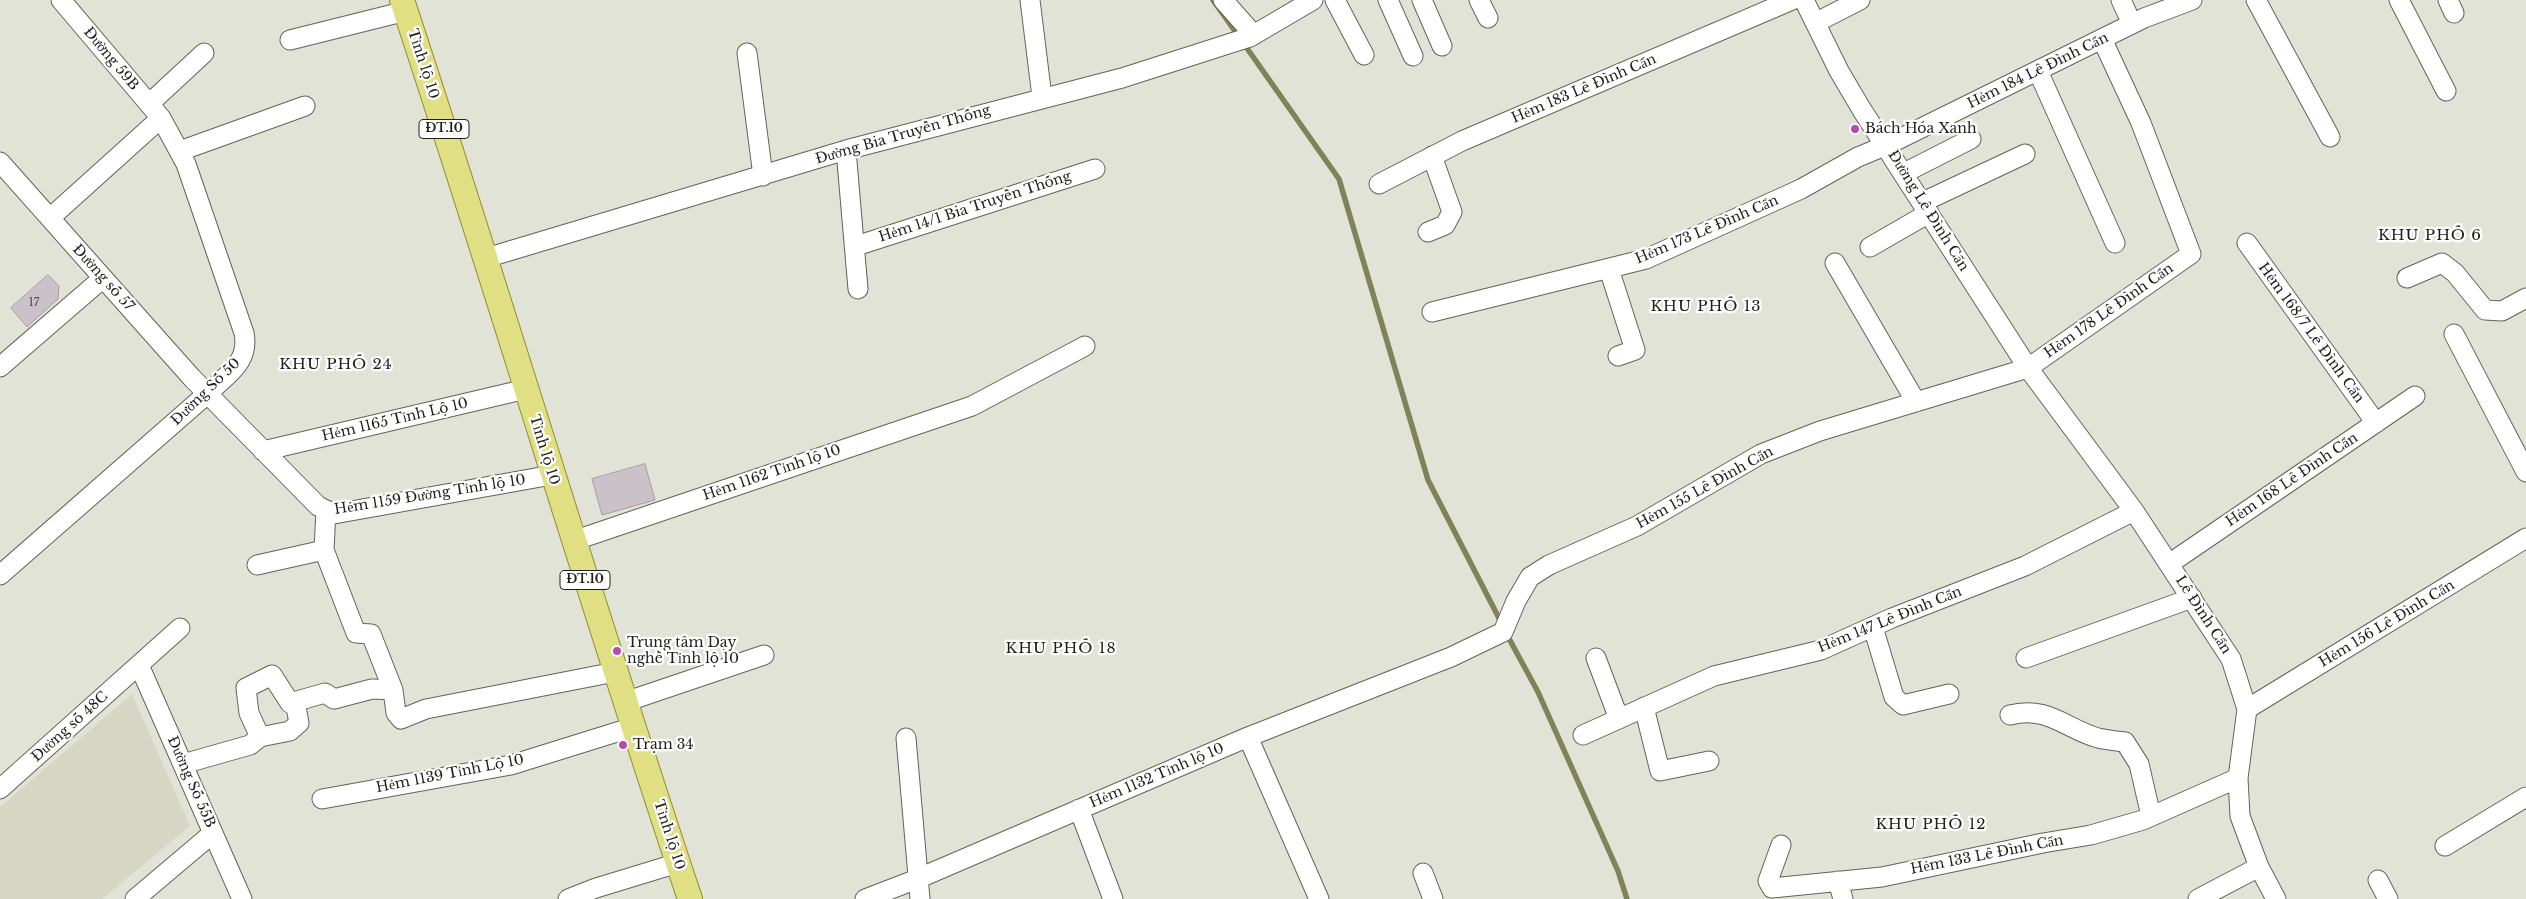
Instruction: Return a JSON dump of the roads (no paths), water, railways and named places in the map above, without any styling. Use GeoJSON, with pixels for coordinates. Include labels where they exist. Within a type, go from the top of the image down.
{"type":"FeatureCollection","features":[{"type":"Feature","properties":{"kind":"main road","name":"Tỉnh lộ 10"},"geometry":{"type":"LineString","coordinates":[[404,6],[486,258],[573,541],[690,899]]}},
{"type":"Feature","properties":{"kind":"street","name":"Đường 59B"},"geometry":{"type":"LineString","coordinates":[[61,0],[161,118]]}},
{"type":"Feature","properties":{"kind":"street"},"geometry":{"type":"LineString","coordinates":[[1030,0],[1042,97]]}},
{"type":"Feature","properties":{"kind":"street"},"geometry":{"type":"LineString","coordinates":[[1224,0],[1252,36]]}},
{"type":"Feature","properties":{"kind":"street","name":"Đường Bia Truyền Thống"},"geometry":{"type":"LineString","coordinates":[[486,258],[846,150],[1042,97],[1122,78],[1252,36],[1313,0]]}},
{"type":"Feature","properties":{"kind":"street"},"geometry":{"type":"LineString","coordinates":[[1335,0],[1364,55]]}},
{"type":"Feature","properties":{"kind":"street"},"geometry":{"type":"LineString","coordinates":[[1388,0],[1412,56]]}},
{"type":"Feature","properties":{"kind":"street"},"geometry":{"type":"LineString","coordinates":[[1422,0],[1442,46]]}},
{"type":"Feature","properties":{"kind":"street"},"geometry":{"type":"LineString","coordinates":[[1479,0],[1488,18]]}},
{"type":"Feature","properties":{"kind":"street","name":"Hẻm 183 Lê Đình Cẩn"},"geometry":{"type":"LineString","coordinates":[[1379,184],[1471,137],[1792,0]]}},
{"type":"Feature","properties":{"kind":"street","name":"Đường Lê Đình Cẩn"},"geometry":{"type":"LineString","coordinates":[[1804,0],[1844,79],[2028,368]]}},
{"type":"Feature","properties":{"kind":"street"},"geometry":{"type":"LineString","coordinates":[[1815,22],[1860,0]]}},
{"type":"Feature","properties":{"kind":"street"},"geometry":{"type":"LineString","coordinates":[[2121,0],[2132,24]]}},
{"type":"Feature","properties":{"kind":"street"},"geometry":{"type":"LineString","coordinates":[[2256,0],[2330,137]]}},
{"type":"Feature","properties":{"kind":"street"},"geometry":{"type":"LineString","coordinates":[[2399,0],[2446,92]]}},
{"type":"Feature","properties":{"kind":"street","name":"Hẻm 184 Lê Đình Cẩn"},"geometry":{"type":"LineString","coordinates":[[1886,145],[2132,24],[2185,1]]}},
{"type":"Feature","properties":{"kind":"street"},"geometry":{"type":"LineString","coordinates":[[290,40],[404,6]]}},
{"type":"Feature","properties":{"kind":"street","name":"Hẻm 178 Lê Đình Cẩn"},"geometry":{"type":"LineString","coordinates":[[2028,368],[2191,254],[2142,123],[2102,39]]}},
{"type":"Feature","properties":{"kind":"street"},"geometry":{"type":"LineString","coordinates":[[149,104],[204,53]]}},
{"type":"Feature","properties":{"kind":"street"},"geometry":{"type":"LineString","coordinates":[[747,53],[763,176]]}},
{"type":"Feature","properties":{"kind":"street"},"geometry":{"type":"LineString","coordinates":[[2038,70],[2115,243]]}},
{"type":"Feature","properties":{"kind":"street"},"geometry":{"type":"LineString","coordinates":[[180,151],[305,106]]}},
{"type":"Feature","properties":{"kind":"street"},"geometry":{"type":"LineString","coordinates":[[50,218],[161,118]]}},
{"type":"Feature","properties":{"kind":"street","name":"Đường Số 50"},"geometry":{"type":"LineString","coordinates":[[0,575],[207,394],[238,364],[243,356],[246,342],[180,151],[161,118]]}},
{"type":"Feature","properties":{"kind":"street"},"geometry":{"type":"LineString","coordinates":[[1904,174],[1971,139]]}},
{"type":"Feature","properties":{"kind":"street","name":"Hẻm 173 Lê Đình Cẩn"},"geometry":{"type":"LineString","coordinates":[[1432,312],[1646,259],[1801,189],[1858,157],[1886,145]]}},
{"type":"Feature","properties":{"kind":"street"},"geometry":{"type":"LineString","coordinates":[[846,150],[856,246],[858,289]]}},
{"type":"Feature","properties":{"kind":"street"},"geometry":{"type":"LineString","coordinates":[[1870,247],[1926,207],[2025,154]]}},
{"type":"Feature","properties":{"kind":"street"},"geometry":{"type":"LineString","coordinates":[[1428,232],[1445,225],[1452,212],[1432,156]]}},
{"type":"Feature","properties":{"kind":"street","name":"Đường số 57"},"geometry":{"type":"LineString","coordinates":[[0,162],[207,394]]}},
{"type":"Feature","properties":{"kind":"street","name":"Hẻm 14/1 Bia Truyền Thống"},"geometry":{"type":"LineString","coordinates":[[856,246],[1095,169]]}},
{"type":"Feature","properties":{"kind":"street","name":"Hẻm 168/7 Lê Đình Cẩn"},"geometry":{"type":"LineString","coordinates":[[2247,243],[2376,423]]}},
{"type":"Feature","properties":{"kind":"street"},"geometry":{"type":"LineString","coordinates":[[1834,263],[1916,402]]}},
{"type":"Feature","properties":{"kind":"street"},"geometry":{"type":"LineString","coordinates":[[2407,278],[2442,263],[2455,273],[2485,310],[2502,311],[2526,298]]}},
{"type":"Feature","properties":{"kind":"street"},"geometry":{"type":"LineString","coordinates":[[1609,269],[1635,350],[1618,356]]}},
{"type":"Feature","properties":{"kind":"street"},"geometry":{"type":"LineString","coordinates":[[0,367],[103,278]]}},
{"type":"Feature","properties":{"kind":"street"},"geometry":{"type":"LineString","coordinates":[[2454,334],[2526,472]]}},
{"type":"Feature","properties":{"kind":"street","name":"Hẻm 1162 Tỉnh lộ 10"},"geometry":{"type":"LineString","coordinates":[[573,541],[972,406],[1085,346]]}},
{"type":"Feature","properties":{"kind":"street","name":"Hẻm 155 Lê Đình Cẩn"},"geometry":{"type":"LineString","coordinates":[[1451,656],[1503,632],[1516,601],[1530,577],[1549,566],[1637,526],[1760,454],[1820,431],[2028,368]]}},
{"type":"Feature","properties":{"kind":"street","name":"Lê Đình Cẩn"},"geometry":{"type":"LineString","coordinates":[[2028,368],[2134,511],[2231,659],[2247,709],[2238,778],[2240,816],[2259,867],[2276,899]]}},
{"type":"Feature","properties":{"kind":"street","name":"Hẻm 1165 Tỉnh Lộ 10"},"geometry":{"type":"LineString","coordinates":[[263,451],[526,390]]}},
{"type":"Feature","properties":{"kind":"street","name":"Hẻm 1159 Đường Tỉnh lộ 10"},"geometry":{"type":"LineString","coordinates":[[207,394],[318,506],[334,514],[552,475]]}},
{"type":"Feature","properties":{"kind":"street","name":"Hẻm 168 Lê Đình Cẩn"},"geometry":{"type":"LineString","coordinates":[[2169,564],[2415,396]]}},
{"type":"Feature","properties":{"kind":"street"},"geometry":{"type":"LineString","coordinates":[[326,511],[324,550],[356,632],[371,634],[393,690],[396,713],[401,718],[426,709],[615,672]]}},
{"type":"Feature","properties":{"kind":"street","name":"Hẻm 147 Lê Đình Cẩn"},"geometry":{"type":"LineString","coordinates":[[1583,735],[1714,676],[1821,650],[2025,566],[2134,511]]}},
{"type":"Feature","properties":{"kind":"street","name":"Hẻm 156 Lê Đình Cẩn"},"geometry":{"type":"LineString","coordinates":[[2247,709],[2526,538]]}},
{"type":"Feature","properties":{"kind":"street"},"geometry":{"type":"LineString","coordinates":[[257,565],[324,550]]}},
{"type":"Feature","properties":{"kind":"street"},"geometry":{"type":"LineString","coordinates":[[2026,658],[2192,598]]}},
{"type":"Feature","properties":{"kind":"street"},"geometry":{"type":"LineString","coordinates":[[1873,627],[1894,697],[1903,705],[1949,694]]}},
{"type":"Feature","properties":{"kind":"street","name":"Đường số 48C"},"geometry":{"type":"LineString","coordinates":[[0,789],[180,628]]}},
{"type":"Feature","properties":{"kind":"street"},"geometry":{"type":"LineString","coordinates":[[625,702],[764,655]]}},
{"type":"Feature","properties":{"kind":"street","name":"Hẻm 1132 Tỉnh lộ 10"},"geometry":{"type":"LineString","coordinates":[[865,899],[917,879],[1248,737],[1451,656]]}},
{"type":"Feature","properties":{"kind":"street"},"geometry":{"type":"LineString","coordinates":[[1596,658],[1619,719]]}},
{"type":"Feature","properties":{"kind":"street","name":"Đường Số 55B"},"geometry":{"type":"LineString","coordinates":[[139,665],[242,899]]}},
{"type":"Feature","properties":{"kind":"street"},"geometry":{"type":"LineString","coordinates":[[260,737],[249,713],[246,688],[272,675],[290,703],[325,693],[334,699],[372,689],[393,690]]}},
{"type":"Feature","properties":{"kind":"street"},"geometry":{"type":"LineString","coordinates":[[183,764],[250,744],[260,737],[290,731],[299,722],[295,702]]}},
{"type":"Feature","properties":{"kind":"street"},"geometry":{"type":"LineString","coordinates":[[1644,707],[1660,771],[1709,761]]}},
{"type":"Feature","properties":{"kind":"street"},"geometry":{"type":"LineString","coordinates":[[2010,715],[2026,710],[2060,721],[2098,738],[2125,742],[2139,764],[2151,816]]}},
{"type":"Feature","properties":{"kind":"street","name":"Hẻm 1139 Tỉnh Lộ 10"},"geometry":{"type":"LineString","coordinates":[[322,799],[512,764],[634,727]]}},
{"type":"Feature","properties":{"kind":"street"},"geometry":{"type":"LineString","coordinates":[[1248,737],[1319,899]]}},
{"type":"Feature","properties":{"kind":"street"},"geometry":{"type":"LineString","coordinates":[[906,738],[920,899]]}},
{"type":"Feature","properties":{"kind":"street","name":"Hẻm 133 Lê Đình Cẩn"},"geometry":{"type":"LineString","coordinates":[[1781,845],[1768,881],[1772,888],[1841,890],[1882,877],[2042,843],[2091,836],[2151,816],[2238,778]]}},
{"type":"Feature","properties":{"kind":"street"},"geometry":{"type":"LineString","coordinates":[[2445,846],[2526,797]]}},
{"type":"Feature","properties":{"kind":"street"},"geometry":{"type":"LineString","coordinates":[[1079,809],[1113,899]]}},
{"type":"Feature","properties":{"kind":"street"},"geometry":{"type":"LineString","coordinates":[[136,899],[214,833]]}},
{"type":"Feature","properties":{"kind":"street"},"geometry":{"type":"LineString","coordinates":[[568,899],[678,863]]}},
{"type":"Feature","properties":{"kind":"street"},"geometry":{"type":"LineString","coordinates":[[2198,899],[2259,867]]}},
{"type":"Feature","properties":{"kind":"street"},"geometry":{"type":"LineString","coordinates":[[1423,873],[1433,899]]}},
{"type":"Feature","properties":{"kind":"street"},"geometry":{"type":"LineString","coordinates":[[2378,880],[2388,899]]}},
{"type":"Feature","properties":{"kind":"waterway"},"geometry":{"type":"LineString","coordinates":[[1213,0],[1339,179],[1428,480],[1502,624]]}},
{"type":"Feature","properties":{"kind":"waterway"},"geometry":{"type":"LineString","coordinates":[[1506,633],[1538,692],[1618,871],[1627,899]]}},
{"type":"Feature","properties":{"kind":"place","name":"Bách Hóa Xanh"},"geometry":{"type":"Point","coordinates":[1855,129]}},
{"type":"Feature","properties":{"kind":"place","name":"Trung tâm Dạy nghề Tỉnh lộ 10"},"geometry":{"type":"Point","coordinates":[617,651]}},
{"type":"Feature","properties":{"kind":"place","name":"Trạm 34"},"geometry":{"type":"Point","coordinates":[623,745]}},
{"type":"Feature","properties":{"kind":"district","name":"KHU PHỐ 6"},"geometry":{"type":"Point","coordinates":[2430,236]}},
{"type":"Feature","properties":{"kind":"district","name":"KHU PHỐ 13"},"geometry":{"type":"Point","coordinates":[1706,307]}},
{"type":"Feature","properties":{"kind":"district","name":"KHU PHỐ 24"},"geometry":{"type":"Point","coordinates":[336,365]}},
{"type":"Feature","properties":{"kind":"district","name":"KHU PHỐ 18"},"geometry":{"type":"Point","coordinates":[1061,649]}},
{"type":"Feature","properties":{"kind":"district","name":"KHU PHỐ 12"},"geometry":{"type":"Point","coordinates":[1931,825]}}]}
